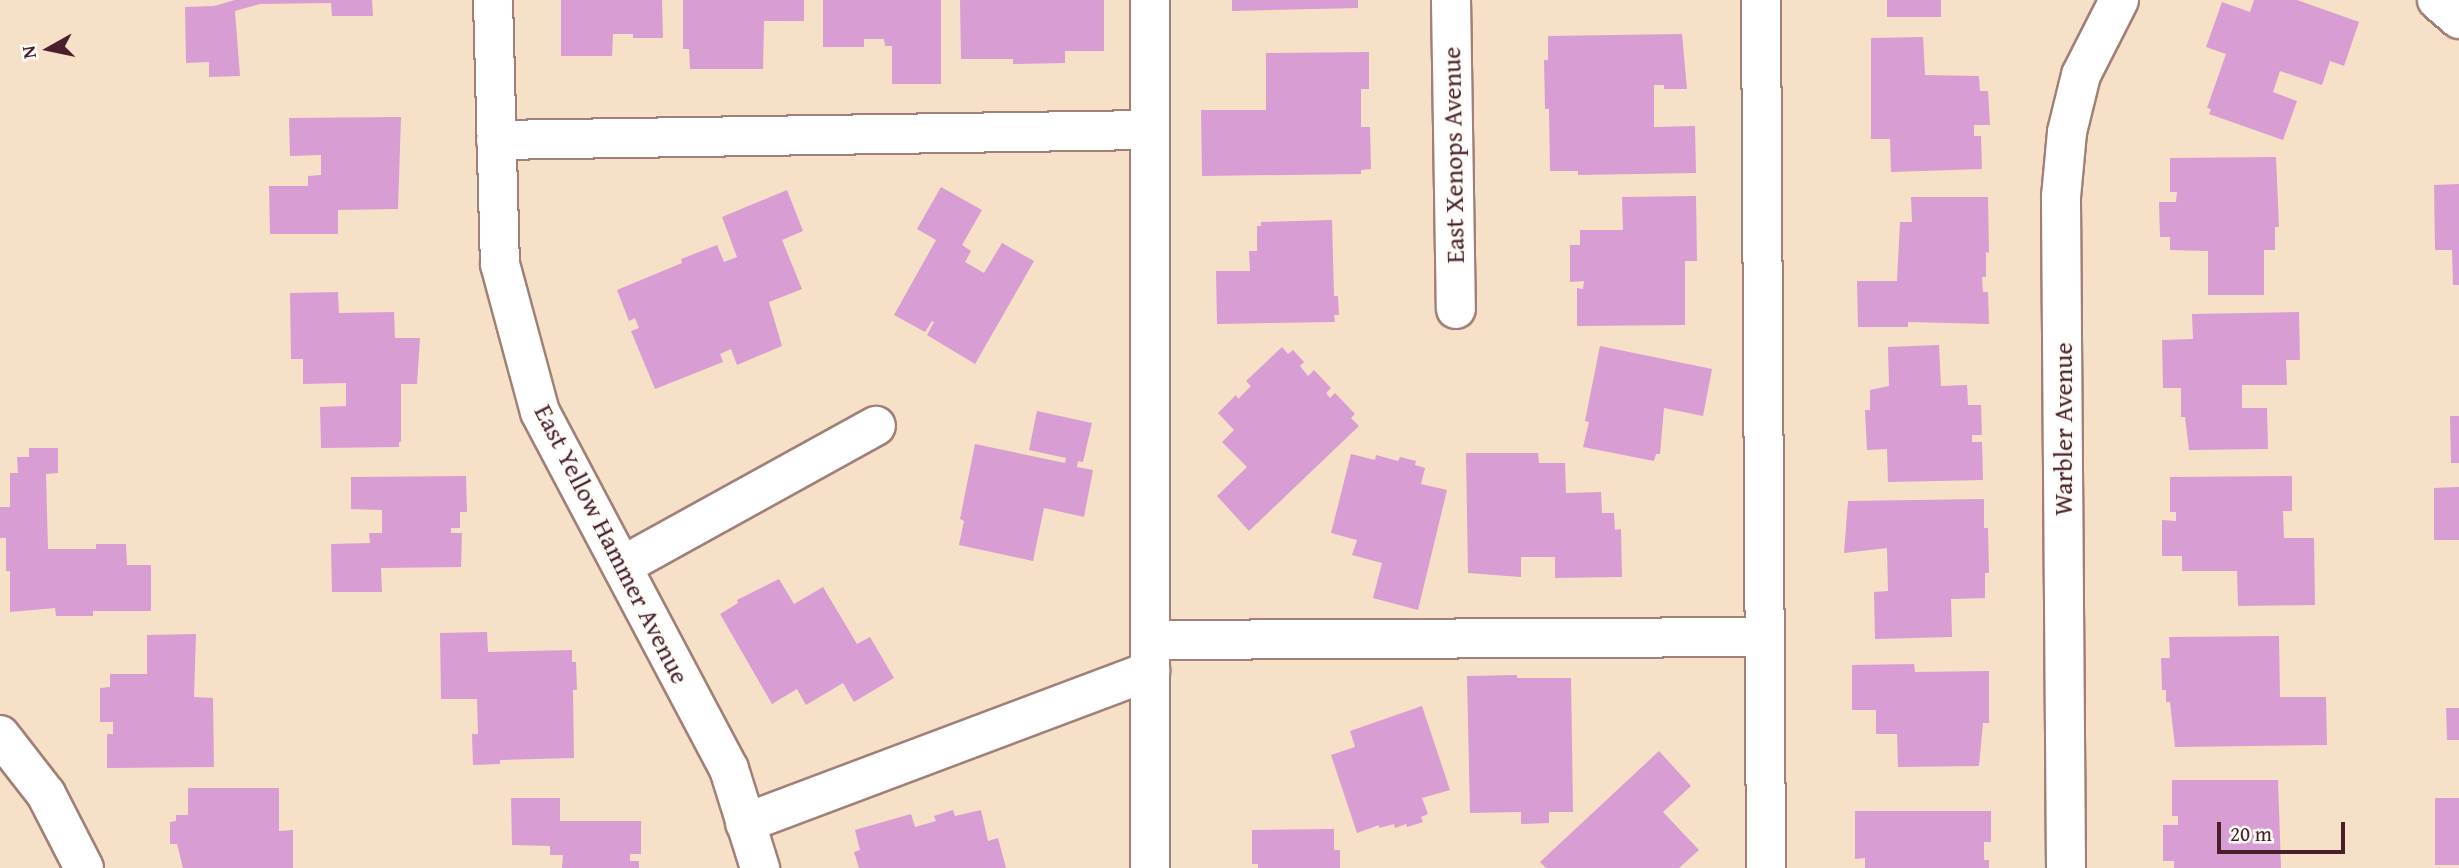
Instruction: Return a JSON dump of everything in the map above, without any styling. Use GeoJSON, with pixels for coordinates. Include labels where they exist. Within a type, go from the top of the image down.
{"type":"FeatureCollection","features":[{"type":"Feature","properties":{"kind":"street","name":"East Yellow Hammer Avenue"},"geometry":{"type":"LineString","coordinates":[[493,0],[500,264],[540,412],[729,769],[760,868]]}},
{"type":"Feature","properties":{"kind":"street"},"geometry":{"type":"LineString","coordinates":[[1150,0],[1150,868]]}},
{"type":"Feature","properties":{"kind":"street","name":"East Xenops Avenue"},"geometry":{"type":"LineString","coordinates":[[1451,0],[1456,309]]}},
{"type":"Feature","properties":{"kind":"street"},"geometry":{"type":"LineString","coordinates":[[1761,0],[1766,868]]}},
{"type":"Feature","properties":{"kind":"street","name":"Warbler Avenue"},"geometry":{"type":"LineString","coordinates":[[2066,868],[2061,197],[2067,132],[2081,75],[2119,0]]}},
{"type":"Feature","properties":{"kind":"street"},"geometry":{"type":"LineString","coordinates":[[2438,0],[2459,19]]}},
{"type":"Feature","properties":{"kind":"street"},"geometry":{"type":"LineString","coordinates":[[496,140],[1150,130]]}},
{"type":"Feature","properties":{"kind":"street"},"geometry":{"type":"LineString","coordinates":[[622,566],[876,426]]}},
{"type":"Feature","properties":{"kind":"street"},"geometry":{"type":"LineString","coordinates":[[745,822],[1150,656],[1764,637]]}},
{"type":"Feature","properties":{"kind":"street"},"geometry":{"type":"LineString","coordinates":[[0,735],[46,794],[84,868]]}},
{"type":"Feature","properties":{"kind":"building"},"geometry":{"type":"Polygon","coordinates":[[[235,0],[372,0],[373,16],[332,16],[331,3],[260,4],[235,11],[240,76],[209,77],[209,62],[186,63],[185,7],[214,6],[235,0]]]}},
{"type":"Feature","properties":{"kind":"building"},"geometry":{"type":"Polygon","coordinates":[[[561,0],[662,0],[663,38],[633,38],[633,34],[613,34],[612,56],[561,56],[561,0]]]}},
{"type":"Feature","properties":{"kind":"building"},"geometry":{"type":"Polygon","coordinates":[[[683,0],[804,0],[804,21],[764,21],[763,69],[690,69],[689,49],[683,49],[683,0]]]}},
{"type":"Feature","properties":{"kind":"building"},"geometry":{"type":"Polygon","coordinates":[[[823,0],[941,0],[941,84],[892,84],[892,46],[885,46],[884,39],[864,39],[864,47],[823,47],[823,0]]]}},
{"type":"Feature","properties":{"kind":"building"},"geometry":{"type":"Polygon","coordinates":[[[960,0],[1104,0],[1104,51],[1065,51],[1065,63],[1013,64],[1013,59],[961,59],[960,0]]]}},
{"type":"Feature","properties":{"kind":"building"},"geometry":{"type":"Polygon","coordinates":[[[1232,0],[1358,0],[1358,8],[1232,11],[1232,0]]]}},
{"type":"Feature","properties":{"kind":"building"},"geometry":{"type":"Polygon","coordinates":[[[1887,0],[1941,0],[1941,17],[1887,17],[1887,0]]]}},
{"type":"Feature","properties":{"kind":"building"},"geometry":{"type":"Polygon","coordinates":[[[2254,0],[2297,0],[2359,22],[2344,66],[2330,61],[2322,85],[2280,71],[2273,92],[2297,101],[2283,140],[2209,114],[2211,109],[2207,108],[2226,54],[2206,47],[2222,2],[2250,12],[2254,0]]]}},
{"type":"Feature","properties":{"kind":"building"},"geometry":{"type":"Polygon","coordinates":[[[1682,34],[1687,89],[1664,89],[1664,85],[1654,85],[1654,127],[1695,126],[1696,173],[1578,175],[1578,171],[1550,171],[1549,109],[1545,109],[1544,60],[1548,60],[1548,36],[1682,34]]]}},
{"type":"Feature","properties":{"kind":"building"},"geometry":{"type":"Polygon","coordinates":[[[1923,37],[1925,75],[1979,76],[1980,91],[1988,91],[1990,125],[1974,125],[1974,136],[1981,136],[1982,169],[1891,172],[1890,139],[1871,139],[1871,38],[1923,37]]]}},
{"type":"Feature","properties":{"kind":"building"},"geometry":{"type":"Polygon","coordinates":[[[1369,52],[1369,89],[1361,89],[1361,127],[1370,127],[1371,169],[1361,170],[1361,174],[1202,176],[1201,110],[1266,110],[1266,53],[1369,52]]]}},
{"type":"Feature","properties":{"kind":"building"},"geometry":{"type":"Polygon","coordinates":[[[401,117],[398,209],[338,210],[338,234],[270,234],[269,186],[308,186],[308,176],[321,175],[321,155],[290,156],[289,118],[401,117]]]}},
{"type":"Feature","properties":{"kind":"building"},"geometry":{"type":"Polygon","coordinates":[[[2276,157],[2279,227],[2275,227],[2275,250],[2264,250],[2264,295],[2208,295],[2208,251],[2170,250],[2170,237],[2160,237],[2159,202],[2176,202],[2177,192],[2170,192],[2170,158],[2276,157]]]}},
{"type":"Feature","properties":{"kind":"building"},"geometry":{"type":"Polygon","coordinates":[[[2459,184],[2459,285],[2453,285],[2452,250],[2435,250],[2434,185],[2459,184]]]}},
{"type":"Feature","properties":{"kind":"building"},"geometry":{"type":"Polygon","coordinates":[[[941,187],[982,210],[962,245],[971,251],[965,262],[984,273],[1002,243],[1034,261],[975,364],[927,335],[934,322],[932,321],[925,332],[894,315],[936,240],[917,229],[941,187]]]}},
{"type":"Feature","properties":{"kind":"building"},"geometry":{"type":"Polygon","coordinates":[[[787,190],[803,231],[782,240],[802,289],[769,302],[782,346],[737,365],[731,349],[720,354],[723,362],[655,389],[631,331],[639,328],[635,318],[629,321],[617,290],[717,245],[724,262],[737,257],[722,217],[787,190]]]}},
{"type":"Feature","properties":{"kind":"building"},"geometry":{"type":"Polygon","coordinates":[[[1696,196],[1697,261],[1685,261],[1685,325],[1577,326],[1577,288],[1583,289],[1584,281],[1570,282],[1570,245],[1580,245],[1580,230],[1623,230],[1622,197],[1696,196]]]}},
{"type":"Feature","properties":{"kind":"building"},"geometry":{"type":"Polygon","coordinates":[[[1911,197],[1988,197],[1989,253],[1986,252],[1986,277],[1982,277],[1983,292],[1988,292],[1989,324],[1908,322],[1908,327],[1858,327],[1857,281],[1897,281],[1900,222],[1912,222],[1911,197]]]}},
{"type":"Feature","properties":{"kind":"building"},"geometry":{"type":"Polygon","coordinates":[[[1332,220],[1334,296],[1338,296],[1339,315],[1334,315],[1335,322],[1217,324],[1216,271],[1250,271],[1249,251],[1257,251],[1257,226],[1261,226],[1261,222],[1332,220]]]}},
{"type":"Feature","properties":{"kind":"building"},"geometry":{"type":"Polygon","coordinates":[[[338,292],[339,313],[394,312],[395,338],[420,338],[417,384],[401,384],[399,447],[321,448],[320,407],[346,406],[346,383],[303,384],[303,359],[291,359],[290,293],[338,292]]]}},
{"type":"Feature","properties":{"kind":"building"},"geometry":{"type":"Polygon","coordinates":[[[2299,312],[2300,360],[2286,360],[2287,385],[2242,385],[2242,408],[2267,408],[2268,449],[2189,450],[2185,417],[2181,417],[2181,388],[2163,388],[2162,340],[2193,339],[2192,314],[2299,312]]]}},
{"type":"Feature","properties":{"kind":"building"},"geometry":{"type":"Polygon","coordinates":[[[1939,345],[1941,386],[1967,385],[1968,405],[1981,405],[1982,435],[1972,435],[1972,442],[1982,442],[1983,480],[1888,482],[1887,449],[1867,450],[1865,410],[1870,410],[1870,390],[1889,386],[1888,347],[1939,345]]]}},
{"type":"Feature","properties":{"kind":"building"},"geometry":{"type":"Polygon","coordinates":[[[1600,346],[1712,369],[1703,416],[1664,408],[1660,454],[1656,454],[1654,461],[1583,447],[1589,422],[1585,421],[1600,346]]]}},
{"type":"Feature","properties":{"kind":"building"},"geometry":{"type":"Polygon","coordinates":[[[1282,347],[1288,354],[1293,350],[1304,362],[1300,366],[1308,376],[1314,370],[1331,388],[1326,393],[1330,398],[1335,393],[1355,414],[1351,418],[1359,426],[1249,531],[1217,496],[1247,467],[1222,442],[1234,430],[1218,413],[1236,395],[1238,399],[1251,386],[1246,381],[1282,347]]]}},
{"type":"Feature","properties":{"kind":"building"},"geometry":{"type":"Polygon","coordinates":[[[1037,411],[1092,423],[1083,462],[1078,461],[1077,467],[1093,470],[1084,517],[1044,508],[1033,561],[959,545],[964,521],[960,519],[975,444],[1065,463],[1066,458],[1029,450],[1037,411]]]}},
{"type":"Feature","properties":{"kind":"building"},"geometry":{"type":"Polygon","coordinates":[[[2450,416],[2459,416],[2459,463],[2451,463],[2450,416]]]}},
{"type":"Feature","properties":{"kind":"building"},"geometry":{"type":"Polygon","coordinates":[[[29,448],[58,448],[58,473],[46,474],[48,549],[96,549],[96,544],[126,544],[127,565],[151,565],[151,611],[93,611],[93,616],[56,616],[55,608],[10,612],[10,571],[6,571],[6,538],[0,538],[0,507],[10,507],[10,473],[18,473],[17,457],[29,457],[29,448]]]}},
{"type":"Feature","properties":{"kind":"building"},"geometry":{"type":"Polygon","coordinates":[[[1466,453],[1538,453],[1539,463],[1565,463],[1566,493],[1601,492],[1602,513],[1614,513],[1615,530],[1621,529],[1622,577],[1555,578],[1555,557],[1521,557],[1521,577],[1468,573],[1466,453]]]}},
{"type":"Feature","properties":{"kind":"building"},"geometry":{"type":"Polygon","coordinates":[[[1351,454],[1375,460],[1376,455],[1398,461],[1400,457],[1416,461],[1415,465],[1425,468],[1421,484],[1447,490],[1418,610],[1373,598],[1382,563],[1352,555],[1357,540],[1331,533],[1351,454]]]}},
{"type":"Feature","properties":{"kind":"building"},"geometry":{"type":"Polygon","coordinates":[[[466,476],[467,512],[460,512],[460,528],[451,528],[451,533],[462,533],[461,567],[381,568],[382,592],[332,592],[331,544],[370,543],[369,533],[382,533],[382,510],[351,509],[351,477],[466,476]]]}},
{"type":"Feature","properties":{"kind":"building"},"geometry":{"type":"Polygon","coordinates":[[[2292,476],[2292,511],[2283,511],[2284,538],[2314,538],[2315,605],[2238,606],[2237,571],[2182,571],[2182,556],[2162,556],[2162,520],[2176,521],[2176,512],[2170,512],[2170,477],[2292,476]]]}},
{"type":"Feature","properties":{"kind":"building"},"geometry":{"type":"Polygon","coordinates":[[[2459,487],[2459,540],[2434,540],[2434,488],[2459,487]]]}},
{"type":"Feature","properties":{"kind":"building"},"geometry":{"type":"Polygon","coordinates":[[[1984,499],[1989,573],[1985,573],[1985,598],[1951,599],[1952,637],[1875,639],[1874,592],[1888,591],[1887,548],[1844,553],[1848,501],[1984,499]]]}},
{"type":"Feature","properties":{"kind":"building"},"geometry":{"type":"Polygon","coordinates":[[[779,579],[794,604],[823,587],[857,644],[870,637],[894,678],[854,702],[843,683],[806,705],[797,689],[772,704],[720,614],[738,603],[737,600],[779,579]]]}},
{"type":"Feature","properties":{"kind":"building"},"geometry":{"type":"Polygon","coordinates":[[[487,632],[488,652],[572,650],[572,662],[576,662],[577,690],[573,690],[574,758],[500,760],[500,764],[473,765],[472,734],[478,734],[477,699],[441,699],[440,633],[487,632]]]}},
{"type":"Feature","properties":{"kind":"building"},"geometry":{"type":"Polygon","coordinates":[[[196,634],[194,697],[213,698],[214,767],[107,768],[107,734],[113,734],[113,722],[100,722],[100,688],[110,687],[110,674],[147,674],[147,635],[196,634]]]}},
{"type":"Feature","properties":{"kind":"building"},"geometry":{"type":"Polygon","coordinates":[[[2279,636],[2280,697],[2326,697],[2327,745],[2175,747],[2170,702],[2166,702],[2166,690],[2162,690],[2161,658],[2170,658],[2169,637],[2279,636]]]}},
{"type":"Feature","properties":{"kind":"building"},"geometry":{"type":"Polygon","coordinates":[[[1914,664],[1915,672],[1989,671],[1989,723],[1983,723],[1979,766],[1898,767],[1897,734],[1876,734],[1876,710],[1852,710],[1852,665],[1914,664]]]}},
{"type":"Feature","properties":{"kind":"building"},"geometry":{"type":"Polygon","coordinates":[[[1517,675],[1517,678],[1571,678],[1573,812],[1549,812],[1549,823],[1521,824],[1521,812],[1470,813],[1467,676],[1517,675]]]}},
{"type":"Feature","properties":{"kind":"building"},"geometry":{"type":"Polygon","coordinates":[[[1422,706],[1450,790],[1422,798],[1428,814],[1421,817],[1423,822],[1395,828],[1394,824],[1379,828],[1379,825],[1357,833],[1331,755],[1355,747],[1350,731],[1422,706]]]}},
{"type":"Feature","properties":{"kind":"building"},"geometry":{"type":"Polygon","coordinates":[[[2446,708],[2459,708],[2459,740],[2447,740],[2446,708]]]}},
{"type":"Feature","properties":{"kind":"building"},"geometry":{"type":"Polygon","coordinates":[[[1659,751],[1691,786],[1663,812],[1699,850],[1679,868],[1546,868],[1540,862],[1659,751]]]}},
{"type":"Feature","properties":{"kind":"building"},"geometry":{"type":"Polygon","coordinates":[[[2172,780],[2278,780],[2281,868],[2174,868],[2174,861],[2163,861],[2163,825],[2178,825],[2178,816],[2172,816],[2172,780]]]}},
{"type":"Feature","properties":{"kind":"building"},"geometry":{"type":"Polygon","coordinates":[[[188,788],[279,788],[279,831],[293,830],[293,868],[183,868],[177,844],[170,844],[170,822],[176,821],[176,815],[188,815],[188,788]]]}},
{"type":"Feature","properties":{"kind":"building"},"geometry":{"type":"Polygon","coordinates":[[[511,798],[560,798],[560,821],[641,821],[641,854],[630,854],[630,861],[639,861],[639,868],[562,868],[563,855],[550,855],[550,846],[512,845],[511,798]]]}},
{"type":"Feature","properties":{"kind":"building"},"geometry":{"type":"Polygon","coordinates":[[[2435,798],[2459,798],[2459,865],[2435,865],[2435,798]]]}},
{"type":"Feature","properties":{"kind":"building"},"geometry":{"type":"Polygon","coordinates":[[[953,810],[955,816],[981,810],[988,841],[998,838],[1006,868],[859,868],[854,852],[860,850],[855,830],[911,814],[915,827],[936,821],[934,816],[953,810]]]}},
{"type":"Feature","properties":{"kind":"building"},"geometry":{"type":"Polygon","coordinates":[[[1855,811],[1991,811],[1991,842],[1984,842],[1984,860],[1989,860],[1989,868],[1865,868],[1865,858],[1855,859],[1855,811]]]}},
{"type":"Feature","properties":{"kind":"building"},"geometry":{"type":"Polygon","coordinates":[[[1334,829],[1334,850],[1340,850],[1340,868],[1258,868],[1258,864],[1252,864],[1252,830],[1334,829]]]}}]}
